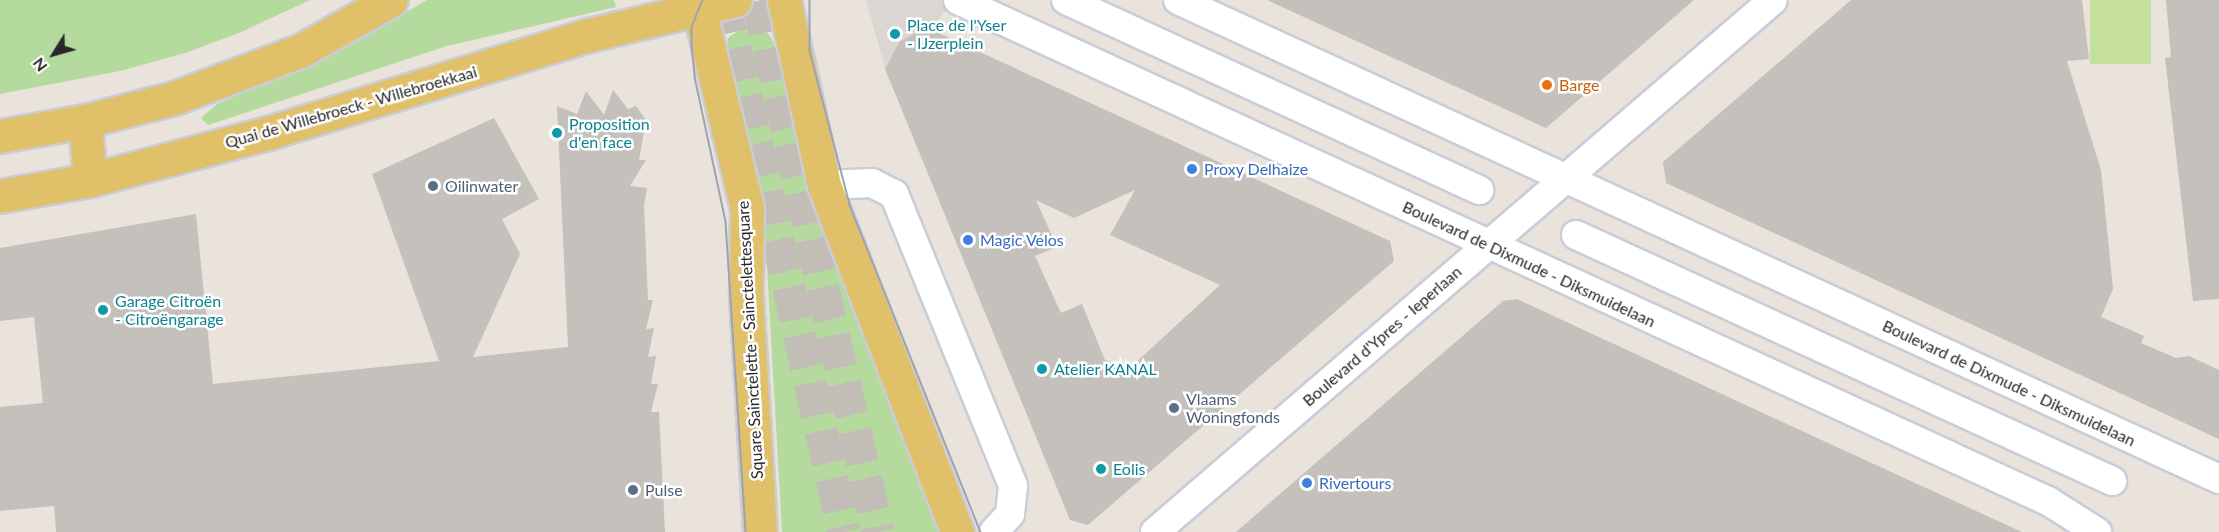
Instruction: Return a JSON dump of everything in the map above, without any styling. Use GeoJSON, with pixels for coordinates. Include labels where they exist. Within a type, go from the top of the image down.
{"type":"FeatureCollection","features":[{"type":"Feature","properties":{"kind":"main road"},"geometry":{"type":"LineString","coordinates":[[0,136],[85,121],[174,98],[300,51],[391,0]]}},
{"type":"Feature","properties":{"kind":"main road"},"geometry":{"type":"LineString","coordinates":[[698,4],[735,0]]}},
{"type":"Feature","properties":{"kind":"main road"},"geometry":{"type":"LineString","coordinates":[[784,0],[824,185],[957,532]]}},
{"type":"Feature","properties":{"kind":"main road","name":"Quai de Willebroeck - Willebroekkaai"},"geometry":{"type":"LineString","coordinates":[[0,196],[90,180],[268,133],[698,4]]}},
{"type":"Feature","properties":{"kind":"main road","name":"Square Sainctelette - Sainctelettesquare"},"geometry":{"type":"LineString","coordinates":[[698,4],[747,208],[746,296],[760,532]]}},
{"type":"Feature","properties":{"kind":"main road"},"geometry":{"type":"LineString","coordinates":[[85,121],[90,180]]}},
{"type":"Feature","properties":{"kind":"street","name":"Boulevard de Dixmude - Diksmuidelaan"},"geometry":{"type":"LineString","coordinates":[[958,0],[2048,501],[2097,532]]}},
{"type":"Feature","properties":{"kind":"street"},"geometry":{"type":"LineString","coordinates":[[1066,0],[1479,190]]}},
{"type":"Feature","properties":{"kind":"street","name":"Boulevard de Dixmude - Diksmuidelaan"},"geometry":{"type":"LineString","coordinates":[[1178,0],[2219,479]]}},
{"type":"Feature","properties":{"kind":"street","name":"Boulevard d'Ypres - Ieperlaan"},"geometry":{"type":"LineString","coordinates":[[1155,532],[1773,0]]}},
{"type":"Feature","properties":{"kind":"street"},"geometry":{"type":"LineString","coordinates":[[824,185],[872,183],[894,194],[1013,486],[1010,513],[994,532]]}},
{"type":"Feature","properties":{"kind":"street"},"geometry":{"type":"LineString","coordinates":[[1576,235],[2112,481]]}},
{"type":"Feature","properties":{"kind":"green space"},"geometry":{"type":"Polygon","coordinates":[[[0,0],[310,0],[239,33],[185,53],[120,71],[0,94],[0,0]]]}},
{"type":"Feature","properties":{"kind":"green space"},"geometry":{"type":"Polygon","coordinates":[[[427,0],[614,0],[616,7],[447,46],[208,125],[201,118],[217,104],[333,54],[427,0]]]}},
{"type":"Feature","properties":{"kind":"green space"},"geometry":{"type":"Polygon","coordinates":[[[2090,0],[2151,0],[2151,64],[2090,64],[2090,0]]]}},
{"type":"Feature","properties":{"kind":"green space"},"geometry":{"type":"Polygon","coordinates":[[[745,26],[766,31],[773,41],[823,231],[943,532],[782,532],[767,267],[753,176],[764,173],[760,154],[771,151],[769,144],[747,146],[726,53],[728,38],[745,26]]]}},
{"type":"Feature","properties":{"kind":"shaded area","name":"Place de l'Yser - IJzerplein"},"geometry":{"type":"Polygon","coordinates":[[[866,0],[955,0],[930,29],[921,30],[899,42],[885,68],[866,0]]]}},
{"type":"Feature","properties":{"kind":"building"},"geometry":{"type":"Polygon","coordinates":[[[1267,0],[1694,0],[1546,128],[1267,0]]]}},
{"type":"Feature","properties":{"kind":"building"},"geometry":{"type":"Polygon","coordinates":[[[1851,0],[2082,0],[2089,59],[2067,61],[2101,170],[2113,289],[2101,317],[2144,336],[2141,343],[2176,358],[2189,356],[2219,370],[2219,439],[1666,183],[1663,162],[1851,0]]]}},
{"type":"Feature","properties":{"kind":"building"},"geometry":{"type":"Polygon","coordinates":[[[2166,0],[2219,0],[2219,299],[2193,301],[2165,58],[2171,57],[2166,0]]]}},
{"type":"Feature","properties":{"kind":"building"},"geometry":{"type":"Polygon","coordinates":[[[923,29],[930,29],[1390,241],[1394,261],[1088,525],[1070,520],[885,69],[899,42],[923,29]],[[1135,190],[1074,218],[1036,200],[1057,247],[1035,256],[1061,313],[1082,304],[1105,360],[1131,367],[1220,285],[1110,235],[1135,190]]]}},
{"type":"Feature","properties":{"kind":"building","name":"Garage Citroën - Citroëngarage"},"geometry":{"type":"Polygon","coordinates":[[[613,90],[628,109],[636,106],[646,120],[639,160],[646,160],[630,186],[647,188],[644,206],[648,300],[653,300],[646,329],[654,328],[648,357],[656,356],[651,384],[658,384],[651,412],[659,412],[665,532],[56,532],[54,506],[0,511],[0,407],[43,403],[34,317],[0,321],[0,248],[196,214],[213,384],[439,361],[372,174],[494,118],[539,199],[502,219],[520,254],[473,357],[568,347],[557,106],[577,114],[586,91],[604,115],[613,90]]]}},
{"type":"Feature","properties":{"kind":"building"},"geometry":{"type":"Polygon","coordinates":[[[1517,299],[2022,532],[1236,532],[1503,301],[1517,299]]]}},
{"type":"Feature","properties":{"kind":"tunnel"},"geometry":{"type":"LineString","coordinates":[[724,0],[844,532]]}},
{"type":"Feature","properties":{"kind":"tunnel"},"geometry":{"type":"LineString","coordinates":[[758,0],[878,532]]}},
{"type":"Feature","properties":{"kind":"tram line"},"geometry":{"type":"LineString","coordinates":[[703,0],[692,27],[692,46],[695,77],[726,222],[746,532]]}},
{"type":"Feature","properties":{"kind":"tram line"},"geometry":{"type":"LineString","coordinates":[[810,0],[810,51],[850,205],[981,532]]}},
{"type":"Feature","properties":{"kind":"place","name":"Place de l'Yser - IJzerplein"},"geometry":{"type":"Point","coordinates":[895,34]}},
{"type":"Feature","properties":{"kind":"place","name":"Barge"},"geometry":{"type":"Point","coordinates":[1547,85]}},
{"type":"Feature","properties":{"kind":"place","name":"Proposition d'en face"},"geometry":{"type":"Point","coordinates":[557,133]}},
{"type":"Feature","properties":{"kind":"place","name":"Proxy Delhaize"},"geometry":{"type":"Point","coordinates":[1192,169]}},
{"type":"Feature","properties":{"kind":"place","name":"Oilinwater"},"geometry":{"type":"Point","coordinates":[433,186]}},
{"type":"Feature","properties":{"kind":"place","name":"Magic Velos"},"geometry":{"type":"Point","coordinates":[968,240]}},
{"type":"Feature","properties":{"kind":"place","name":"Garage Citroën - Citroëngarage"},"geometry":{"type":"Point","coordinates":[103,310]}},
{"type":"Feature","properties":{"kind":"place","name":"Atelier KANAL"},"geometry":{"type":"Point","coordinates":[1042,369]}},
{"type":"Feature","properties":{"kind":"place","name":"Vlaams Woningfonds"},"geometry":{"type":"Point","coordinates":[1174,408]}},
{"type":"Feature","properties":{"kind":"place","name":"Eolis"},"geometry":{"type":"Point","coordinates":[1101,469]}},
{"type":"Feature","properties":{"kind":"place","name":"Rivertours"},"geometry":{"type":"Point","coordinates":[1307,483]}},
{"type":"Feature","properties":{"kind":"place","name":"Pulse"},"geometry":{"type":"Point","coordinates":[633,490]}}]}
